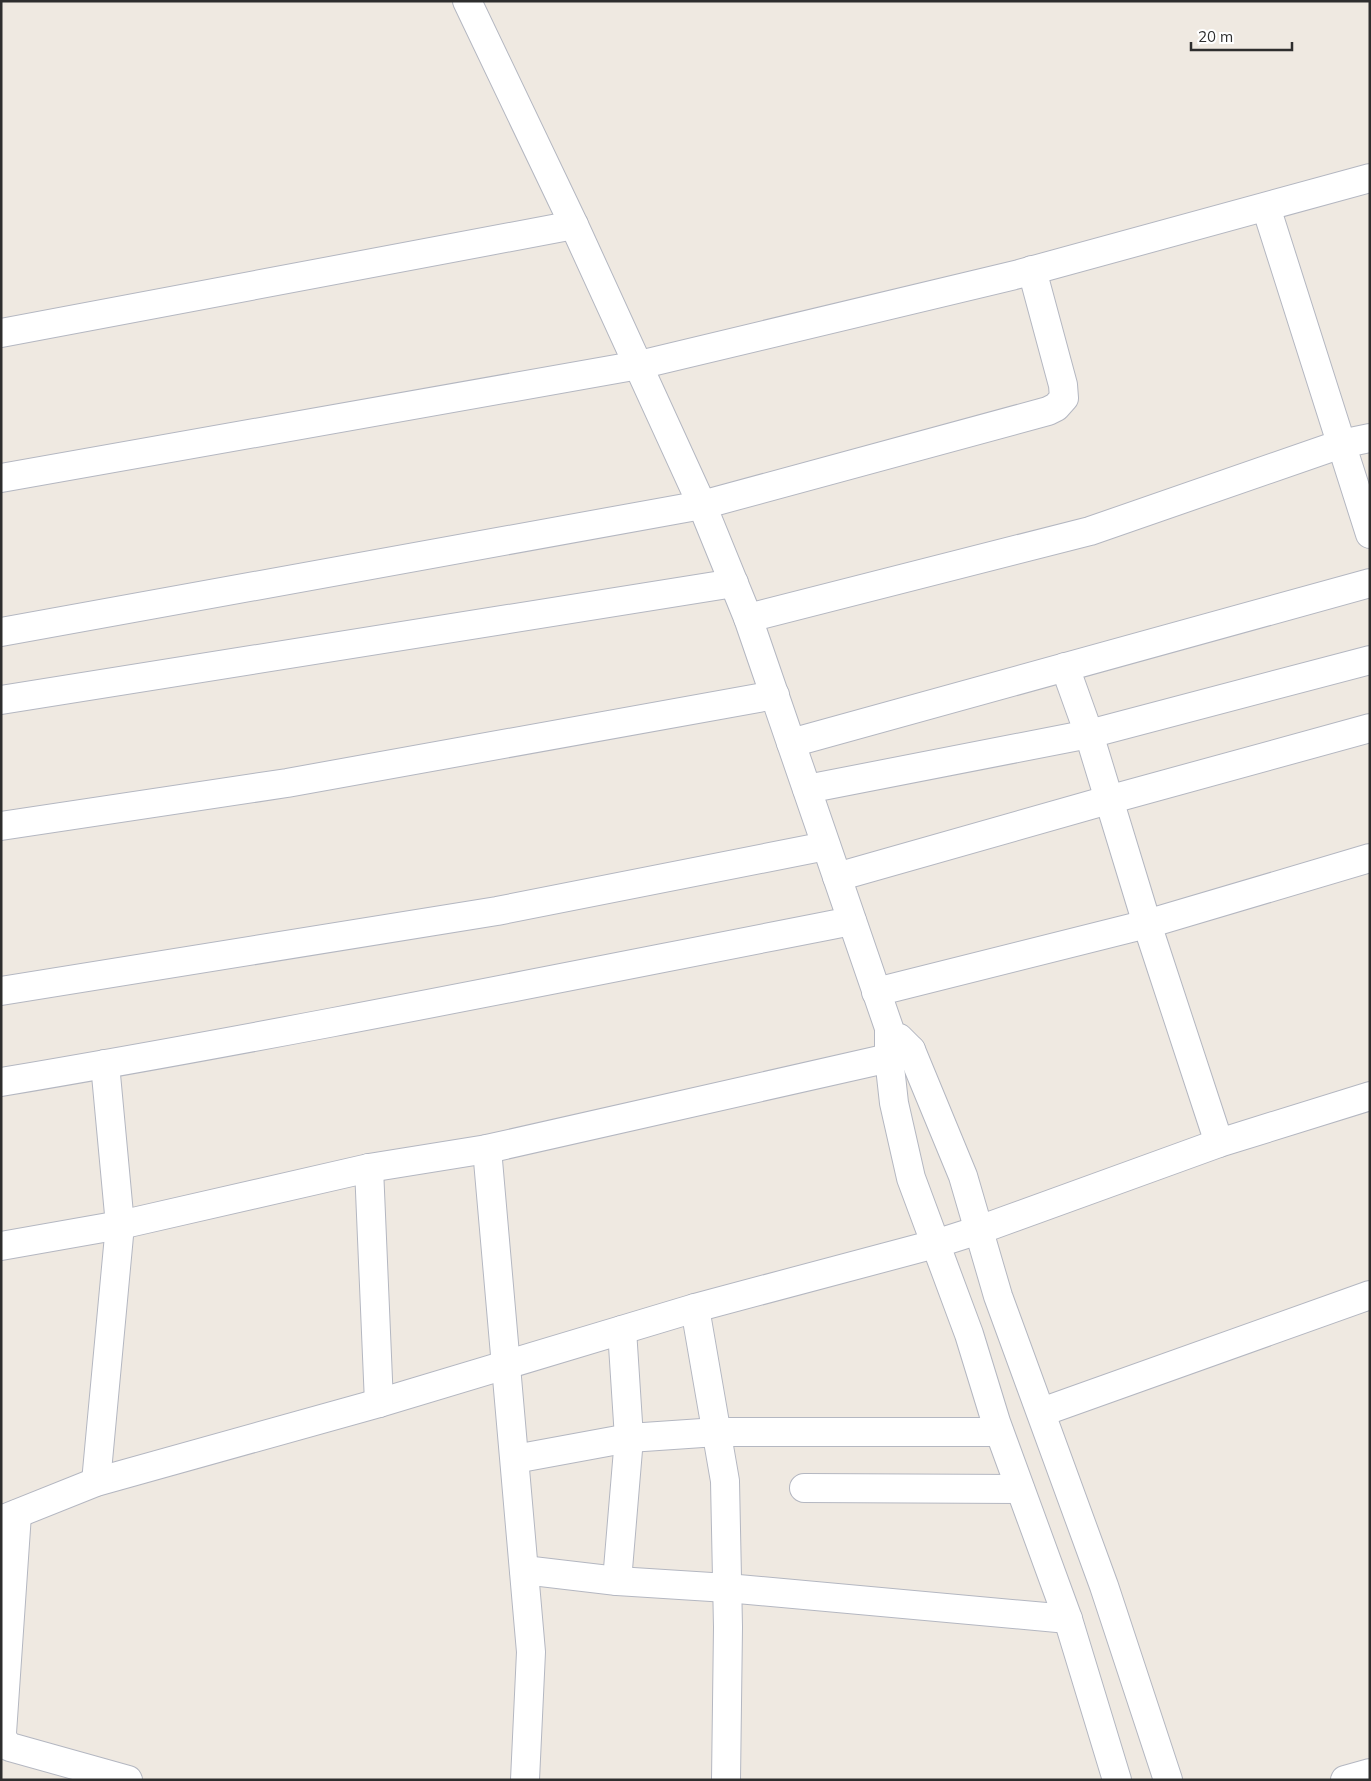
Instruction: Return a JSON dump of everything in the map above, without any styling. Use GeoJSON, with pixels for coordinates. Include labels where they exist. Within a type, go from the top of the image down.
{"type":"FeatureCollection","features":[{"type":"Feature","properties":{"kind":"street"},"geometry":{"type":"LineString","coordinates":[[467,1],[639,366],[702,505],[748,618],[876,992],[900,1054],[964,1176],[998,1296],[1042,1412],[1055,1455],[1104,1586],[1168,1780]]}},
{"type":"Feature","properties":{"kind":"street"},"geometry":{"type":"LineString","coordinates":[[1,478],[639,366],[1032,270],[1370,178]]}},
{"type":"Feature","properties":{"kind":"street"},"geometry":{"type":"LineString","coordinates":[[1266,207],[1370,534]]}},
{"type":"Feature","properties":{"kind":"street"},"geometry":{"type":"LineString","coordinates":[[1,333],[574,225]]}},
{"type":"Feature","properties":{"kind":"street"},"geometry":{"type":"LineString","coordinates":[[1,632],[702,505],[1048,411],[1056,407],[1064,398],[1063,385],[1032,270]]}},
{"type":"Feature","properties":{"kind":"street"},"geometry":{"type":"LineString","coordinates":[[748,618],[1090,530],[1341,444],[1370,438]]}},
{"type":"Feature","properties":{"kind":"street"},"geometry":{"type":"LineString","coordinates":[[1,700],[734,583]]}},
{"type":"Feature","properties":{"kind":"street"},"geometry":{"type":"LineString","coordinates":[[791,743],[1370,583]]}},
{"type":"Feature","properties":{"kind":"street"},"geometry":{"type":"LineString","coordinates":[[807,789],[1089,734],[1370,660]]}},
{"type":"Feature","properties":{"kind":"street"},"geometry":{"type":"LineString","coordinates":[[1065,667],[1089,734],[1108,800],[1219,1143]]}},
{"type":"Feature","properties":{"kind":"street"},"geometry":{"type":"LineString","coordinates":[[1,826],[287,782],[775,695]]}},
{"type":"Feature","properties":{"kind":"street"},"geometry":{"type":"LineString","coordinates":[[837,877],[1370,728]]}},
{"type":"Feature","properties":{"kind":"street"},"geometry":{"type":"LineString","coordinates":[[1,991],[497,910],[826,846]]}},
{"type":"Feature","properties":{"kind":"street"},"geometry":{"type":"LineString","coordinates":[[876,992],[1148,924],[1370,858]]}},
{"type":"Feature","properties":{"kind":"street"},"geometry":{"type":"LineString","coordinates":[[1,1082],[468,996],[852,921]]}},
{"type":"Feature","properties":{"kind":"street"},"geometry":{"type":"LineString","coordinates":[[1,1246],[120,1225],[369,1168],[487,1149],[900,1054]]}},
{"type":"Feature","properties":{"kind":"street"},"geometry":{"type":"LineString","coordinates":[[900,1054],[894,1103],[911,1178],[969,1334],[1000,1432],[1068,1619],[1117,1780]]}},
{"type":"Feature","properties":{"kind":"street"},"geometry":{"type":"LineString","coordinates":[[96,1482],[120,1225],[105,1064]]}},
{"type":"Feature","properties":{"kind":"street"},"geometry":{"type":"LineString","coordinates":[[128,1780],[10,1747],[3,1740],[9,1517],[96,1482],[380,1403],[695,1308],[935,1244],[979,1230],[1219,1143],[1370,1096]]}},
{"type":"Feature","properties":{"kind":"street"},"geometry":{"type":"LineString","coordinates":[[487,1149],[531,1652],[525,1780]]}},
{"type":"Feature","properties":{"kind":"street"},"geometry":{"type":"LineString","coordinates":[[369,1168],[380,1403]]}},
{"type":"Feature","properties":{"kind":"street"},"geometry":{"type":"LineString","coordinates":[[1042,1412],[1370,1295]]}},
{"type":"Feature","properties":{"kind":"street"},"geometry":{"type":"LineString","coordinates":[[695,1308],[725,1481],[728,1550],[726,1780]]}},
{"type":"Feature","properties":{"kind":"street"},"geometry":{"type":"LineString","coordinates":[[617,1581],[629,1438],[622,1330]]}},
{"type":"Feature","properties":{"kind":"street"},"geometry":{"type":"LineString","coordinates":[[515,1460],[629,1438],[717,1432],[1000,1432]]}},
{"type":"Feature","properties":{"kind":"street"},"geometry":{"type":"LineString","coordinates":[[804,1488],[1020,1489]]}},
{"type":"Feature","properties":{"kind":"street"},"geometry":{"type":"LineString","coordinates":[[524,1570],[617,1581],[727,1588],[1068,1619]]}},
{"type":"Feature","properties":{"kind":"street"},"geometry":{"type":"LineString","coordinates":[[1345,1780],[1370,1772]]}}]}
